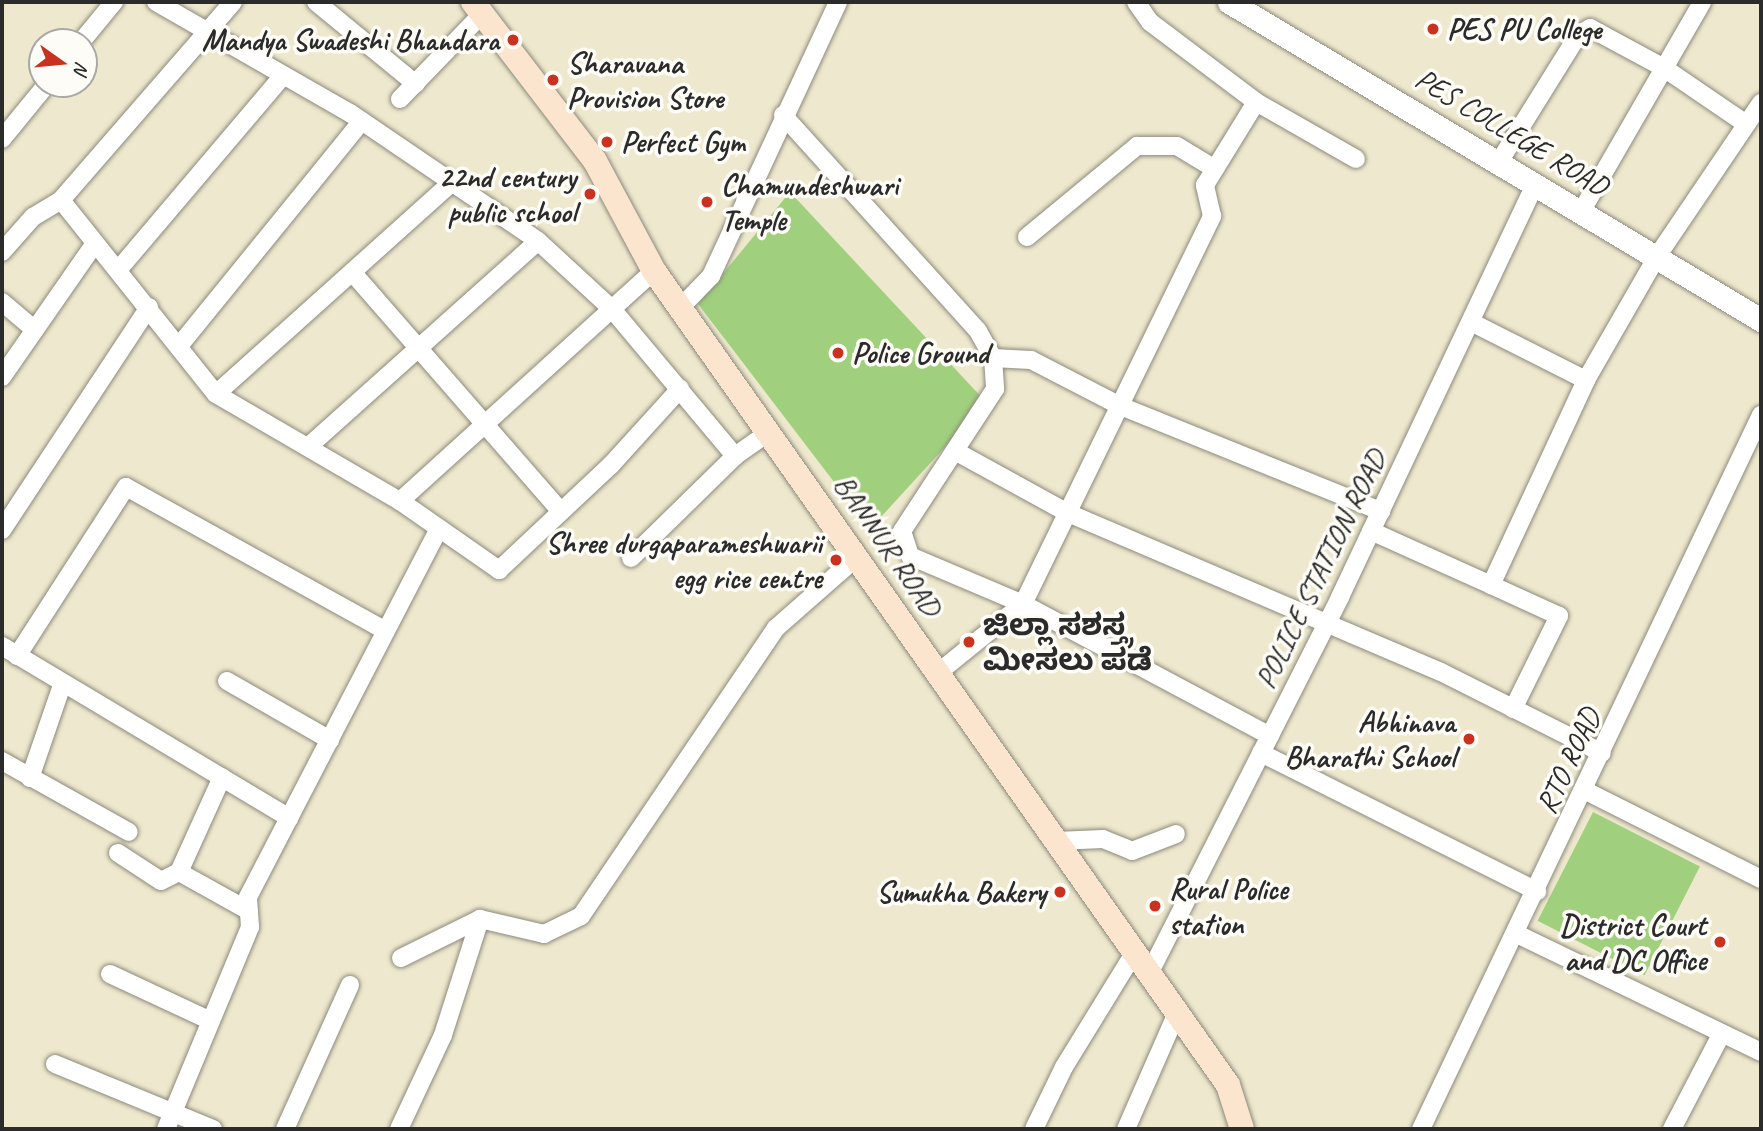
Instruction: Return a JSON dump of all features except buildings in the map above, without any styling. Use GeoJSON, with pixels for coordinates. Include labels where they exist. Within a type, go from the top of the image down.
{"type":"FeatureCollection","features":[{"type":"Feature","properties":{"kind":"main road","name":"BANNUR ROAD"},"geometry":{"type":"LineString","coordinates":[[477,5],[595,161],[654,271],[858,556],[1176,1015],[1228,1085],[1242,1129]]}},
{"type":"Feature","properties":{"kind":"street"},"geometry":{"type":"LineString","coordinates":[[93,28],[114,2]]}},
{"type":"Feature","properties":{"kind":"street"},"geometry":{"type":"LineString","coordinates":[[156,2],[209,30],[282,77],[362,121],[538,241],[612,309],[736,456]]}},
{"type":"Feature","properties":{"kind":"street"},"geometry":{"type":"LineString","coordinates":[[2,252],[33,217],[61,200],[233,2]]}},
{"type":"Feature","properties":{"kind":"street"},"geometry":{"type":"LineString","coordinates":[[316,2],[416,84]]}},
{"type":"Feature","properties":{"kind":"street"},"geometry":{"type":"LineString","coordinates":[[680,308],[711,276],[759,177],[783,114],[838,2]]}},
{"type":"Feature","properties":{"kind":"street"},"geometry":{"type":"LineString","coordinates":[[1136,2],[1150,22],[1256,102],[1356,159]]}},
{"type":"Feature","properties":{"kind":"street","name":"PES COLLEGE ROAD"},"geometry":{"type":"LineString","coordinates":[[1229,2],[1535,185],[1658,255],[1761,320]]}},
{"type":"Feature","properties":{"kind":"street"},"geometry":{"type":"LineString","coordinates":[[1581,212],[1702,2]]}},
{"type":"Feature","properties":{"kind":"street"},"geometry":{"type":"LineString","coordinates":[[400,99],[416,84],[477,5]]}},
{"type":"Feature","properties":{"kind":"street"},"geometry":{"type":"LineString","coordinates":[[1499,162],[1584,30],[1597,29],[1664,68],[1746,124]]}},
{"type":"Feature","properties":{"kind":"street"},"geometry":{"type":"LineString","coordinates":[[119,269],[282,77]]}},
{"type":"Feature","properties":{"kind":"street"},"geometry":{"type":"LineString","coordinates":[[2,139],[36,98]]}},
{"type":"Feature","properties":{"kind":"street"},"geometry":{"type":"LineString","coordinates":[[939,672],[1023,604],[1212,216],[1205,185],[1256,102]]}},
{"type":"Feature","properties":{"kind":"street"},"geometry":{"type":"LineString","coordinates":[[1491,585],[1586,380],[1658,255],[1761,103]]}},
{"type":"Feature","properties":{"kind":"street"},"geometry":{"type":"LineString","coordinates":[[783,114],[978,331],[993,358],[995,389],[902,531],[910,556],[1023,604],[1270,736]]}},
{"type":"Feature","properties":{"kind":"street"},"geometry":{"type":"LineString","coordinates":[[179,346],[362,121]]}},
{"type":"Feature","properties":{"kind":"street"},"geometry":{"type":"LineString","coordinates":[[1027,237],[1137,146],[1177,146],[1215,169]]}},
{"type":"Feature","properties":{"kind":"street"},"geometry":{"type":"LineString","coordinates":[[216,394],[452,182]]}},
{"type":"Feature","properties":{"kind":"street","name":"POLICE STATION ROAD"},"geometry":{"type":"LineString","coordinates":[[1149,974],[1381,511],[1535,185]]}},
{"type":"Feature","properties":{"kind":"street"},"geometry":{"type":"LineString","coordinates":[[61,200],[93,246],[119,269],[216,394],[400,501],[499,569],[561,512],[680,389]]}},
{"type":"Feature","properties":{"kind":"street"},"geometry":{"type":"LineString","coordinates":[[309,446],[538,241]]}},
{"type":"Feature","properties":{"kind":"street"},"geometry":{"type":"LineString","coordinates":[[2,377],[93,246]]}},
{"type":"Feature","properties":{"kind":"street"},"geometry":{"type":"LineString","coordinates":[[400,501],[488,425],[654,271]]}},
{"type":"Feature","properties":{"kind":"street"},"geometry":{"type":"LineString","coordinates":[[352,272],[561,512]]}},
{"type":"Feature","properties":{"kind":"street"},"geometry":{"type":"LineString","coordinates":[[2,302],[34,330]]}},
{"type":"Feature","properties":{"kind":"street"},"geometry":{"type":"LineString","coordinates":[[2,530],[149,307]]}},
{"type":"Feature","properties":{"kind":"street"},"geometry":{"type":"LineString","coordinates":[[1471,322],[1586,380]]}},
{"type":"Feature","properties":{"kind":"street"},"geometry":{"type":"LineString","coordinates":[[993,358],[1031,360],[1118,405],[1381,511]]}},
{"type":"Feature","properties":{"kind":"street","name":"RTO ROAD"},"geometry":{"type":"LineString","coordinates":[[1421,1129],[1586,791],[1761,415]]}},
{"type":"Feature","properties":{"kind":"street"},"geometry":{"type":"LineString","coordinates":[[631,558],[736,456],[769,432]]}},
{"type":"Feature","properties":{"kind":"street"},"geometry":{"type":"LineString","coordinates":[[956,451],[1068,513],[1441,672],[1602,753]]}},
{"type":"Feature","properties":{"kind":"street"},"geometry":{"type":"LineString","coordinates":[[289,818],[9,651],[126,487],[386,631]]}},
{"type":"Feature","properties":{"kind":"street"},"geometry":{"type":"LineString","coordinates":[[169,1121],[250,927],[248,897],[439,529]]}},
{"type":"Feature","properties":{"kind":"street"},"geometry":{"type":"LineString","coordinates":[[1371,531],[1559,616],[1513,709]]}},
{"type":"Feature","properties":{"kind":"street"},"geometry":{"type":"LineString","coordinates":[[401,958],[480,919],[544,934],[581,916],[776,628],[858,556]]}},
{"type":"Feature","properties":{"kind":"street"},"geometry":{"type":"LineString","coordinates":[[227,681],[330,740]]}},
{"type":"Feature","properties":{"kind":"street"},"geometry":{"type":"LineString","coordinates":[[30,778],[62,685]]}},
{"type":"Feature","properties":{"kind":"street"},"geometry":{"type":"LineString","coordinates":[[1261,753],[1537,891]]}},
{"type":"Feature","properties":{"kind":"street"},"geometry":{"type":"LineString","coordinates":[[2,761],[129,832]]}},
{"type":"Feature","properties":{"kind":"street"},"geometry":{"type":"LineString","coordinates":[[118,853],[161,881],[179,872],[222,777]]}},
{"type":"Feature","properties":{"kind":"street"},"geometry":{"type":"LineString","coordinates":[[1586,791],[1761,879]]}},
{"type":"Feature","properties":{"kind":"street"},"geometry":{"type":"LineString","coordinates":[[1056,841],[1103,839],[1132,851],[1176,834]]}},
{"type":"Feature","properties":{"kind":"street"},"geometry":{"type":"LineString","coordinates":[[179,872],[249,911]]}},
{"type":"Feature","properties":{"kind":"street"},"geometry":{"type":"LineString","coordinates":[[399,1129],[443,1035],[480,919]]}},
{"type":"Feature","properties":{"kind":"street"},"geometry":{"type":"LineString","coordinates":[[1517,934],[1721,1035],[1761,1052]]}},
{"type":"Feature","properties":{"kind":"street"},"geometry":{"type":"LineString","coordinates":[[1034,1129],[1064,1067],[1134,953]]}},
{"type":"Feature","properties":{"kind":"street"},"geometry":{"type":"LineString","coordinates":[[110,974],[211,1021]]}},
{"type":"Feature","properties":{"kind":"street"},"geometry":{"type":"LineString","coordinates":[[285,1129],[350,985]]}},
{"type":"Feature","properties":{"kind":"street"},"geometry":{"type":"LineString","coordinates":[[1126,1129],[1176,1015]]}},
{"type":"Feature","properties":{"kind":"street"},"geometry":{"type":"LineString","coordinates":[[1672,1129],[1721,1035]]}},
{"type":"Feature","properties":{"kind":"street"},"geometry":{"type":"LineString","coordinates":[[55,1064],[169,1121],[213,1129]]}},
{"type":"Feature","properties":{"kind":"green space","name":"Police Ground"},"geometry":{"type":"Polygon","coordinates":[[[790,192],[986,402],[870,529],[698,304],[790,192]]]}},
{"type":"Feature","properties":{"kind":"green space"},"geometry":{"type":"Polygon","coordinates":[[[1593,812],[1700,866],[1645,975],[1538,921],[1593,812]]]}},
{"type":"Feature","properties":{"kind":"place","name":"PES PU College"},"geometry":{"type":"Point","coordinates":[1433,29]}},
{"type":"Feature","properties":{"kind":"place","name":"Mandya Swadeshi Bhandara"},"geometry":{"type":"Point","coordinates":[513,40]}},
{"type":"Feature","properties":{"kind":"place","name":"Sharavana Provision Store"},"geometry":{"type":"Point","coordinates":[553,80]}},
{"type":"Feature","properties":{"kind":"place","name":"Perfect Gym"},"geometry":{"type":"Point","coordinates":[607,142]}},
{"type":"Feature","properties":{"kind":"place","name":"22nd century public school"},"geometry":{"type":"Point","coordinates":[590,194]}},
{"type":"Feature","properties":{"kind":"place","name":"Chamundeshwari Temple"},"geometry":{"type":"Point","coordinates":[707,202]}},
{"type":"Feature","properties":{"kind":"place","name":"Police Ground"},"geometry":{"type":"Point","coordinates":[838,353]}},
{"type":"Feature","properties":{"kind":"place","name":"Shree durgaparameshwarii egg rice centre"},"geometry":{"type":"Point","coordinates":[836,560]}},
{"type":"Feature","properties":{"kind":"place","name":"ಜಿಲ್ಲಾ ಸಶಸ್ತ್ರ ಮೀಸಲು ಪಡೆ"},"geometry":{"type":"Point","coordinates":[969,642]}},
{"type":"Feature","properties":{"kind":"place","name":"Abhinava Bharathi School"},"geometry":{"type":"Point","coordinates":[1469,739]}},
{"type":"Feature","properties":{"kind":"place","name":"Sumukha Bakery"},"geometry":{"type":"Point","coordinates":[1060,892]}},
{"type":"Feature","properties":{"kind":"place","name":"Rural Police station"},"geometry":{"type":"Point","coordinates":[1155,906]}},
{"type":"Feature","properties":{"kind":"place","name":"District Court and DC Office"},"geometry":{"type":"Point","coordinates":[1720,942]}}]}
